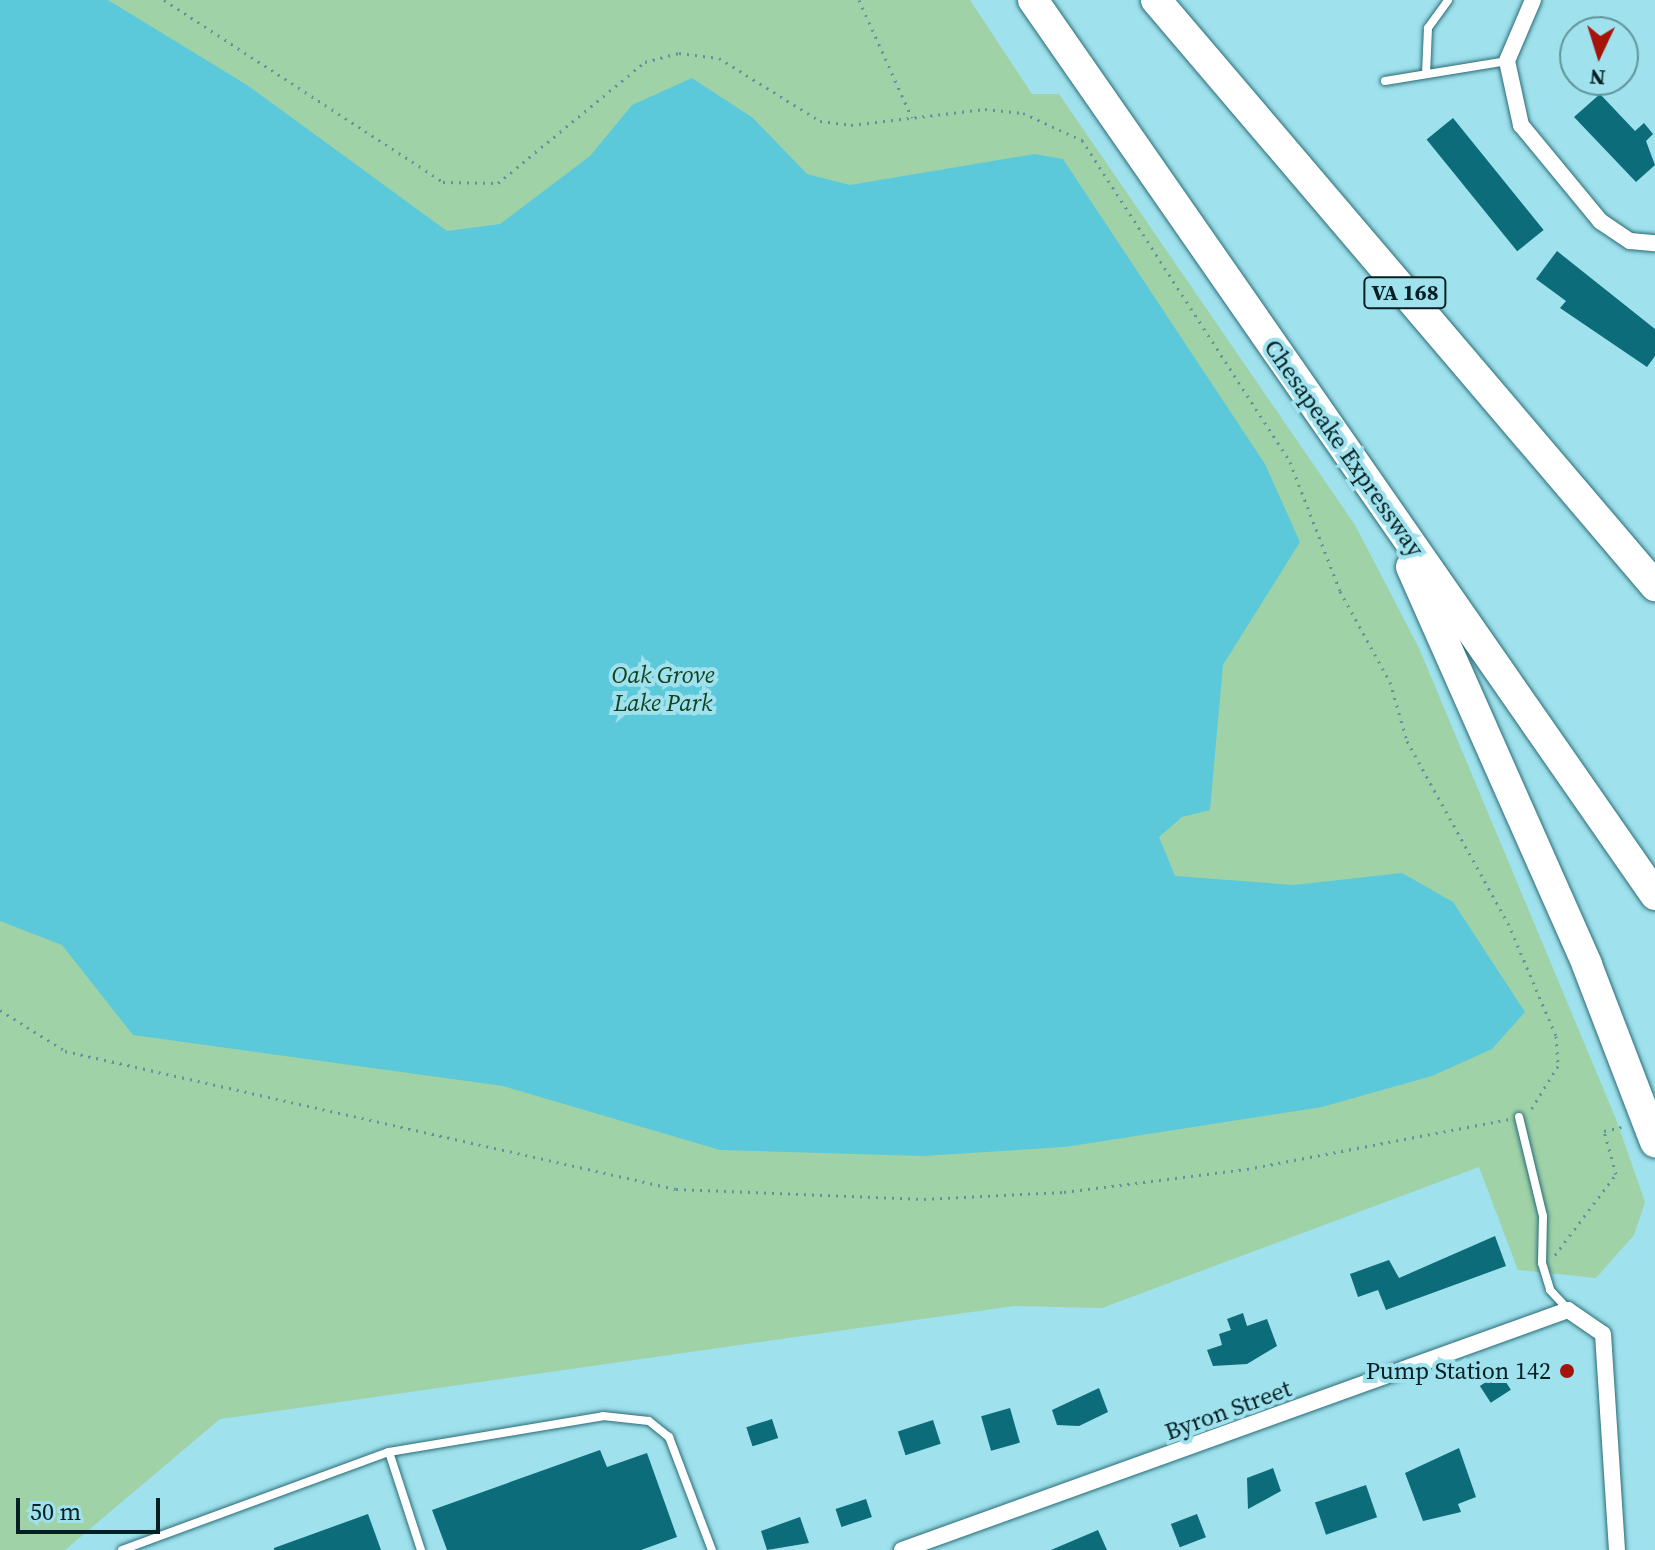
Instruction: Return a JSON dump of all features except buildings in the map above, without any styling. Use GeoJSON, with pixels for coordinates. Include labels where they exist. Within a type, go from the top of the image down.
{"type":"FeatureCollection","features":[{"type":"Feature","properties":{"kind":"highway","name":"Chesapeake Expressway"},"geometry":{"type":"LineString","coordinates":[[1033,0],[1655,895]]}},
{"type":"Feature","properties":{"kind":"highway","name":"VA 168"},"geometry":{"type":"LineString","coordinates":[[1156,0],[1655,586]]}},
{"type":"Feature","properties":{"kind":"highway"},"geometry":{"type":"LineString","coordinates":[[1383,507],[1581,951],[1655,1142]]}},
{"type":"Feature","properties":{"kind":"street"},"geometry":{"type":"LineString","coordinates":[[1533,0],[1507,64],[1511,105],[1527,135],[1612,232],[1655,243]]}},
{"type":"Feature","properties":{"kind":"street"},"geometry":{"type":"LineString","coordinates":[[1568,1310],[1603,1334],[1617,1550]]}},
{"type":"Feature","properties":{"kind":"street","name":"Byron Street"},"geometry":{"type":"LineString","coordinates":[[902,1550],[1568,1310]]}},
{"type":"Feature","properties":{"kind":"lane"},"geometry":{"type":"LineString","coordinates":[[1426,74],[1428,28],[1448,0]]}},
{"type":"Feature","properties":{"kind":"lane"},"geometry":{"type":"LineString","coordinates":[[1385,81],[1507,64]]}},
{"type":"Feature","properties":{"kind":"lane"},"geometry":{"type":"LineString","coordinates":[[1519,1117],[1543,1216],[1542,1263],[1550,1290],[1568,1310]]}},
{"type":"Feature","properties":{"kind":"lane"},"geometry":{"type":"LineString","coordinates":[[122,1550],[389,1452],[603,1416],[649,1421],[669,1437],[712,1550]]}},
{"type":"Feature","properties":{"kind":"lane"},"geometry":{"type":"LineString","coordinates":[[389,1452],[421,1550]]}},
{"type":"Feature","properties":{"kind":"path"},"geometry":{"type":"LineString","coordinates":[[0,1011],[65,1051],[676,1189],[924,1199],[1064,1192],[1247,1169],[1519,1117],[1535,1109],[1550,1087],[1558,1066],[1556,1036],[1508,923],[1407,741],[1390,682],[1340,591],[1290,462],[1082,140],[1023,113],[820,121],[719,58],[679,53],[634,70],[498,183],[443,182],[164,0]]}},
{"type":"Feature","properties":{"kind":"path"},"geometry":{"type":"LineString","coordinates":[[859,0],[912,118]]}},
{"type":"Feature","properties":{"kind":"path"},"geometry":{"type":"LineString","coordinates":[[1555,1255],[1616,1174],[1604,1131],[1629,1126]]}},
{"type":"Feature","properties":{"kind":"green space","name":"Oak Grove Lake Park"},"geometry":{"type":"Polygon","coordinates":[[[0,0],[970,0],[1032,94],[1059,94],[1355,525],[1419,648],[1616,1119],[1645,1202],[1634,1235],[1596,1278],[1518,1270],[1479,1167],[1102,1308],[1014,1306],[220,1419],[65,1550],[0,1550],[0,0]]]}},
{"type":"Feature","properties":{"kind":"water","name":"Oak Grove Lake Park"},"geometry":{"type":"Polygon","coordinates":[[[0,0],[108,0],[247,85],[447,231],[500,224],[590,156],[632,105],[692,78],[753,118],[807,174],[850,185],[1035,154],[1063,159],[1265,464],[1300,542],[1223,665],[1210,810],[1182,817],[1159,837],[1175,876],[1294,885],[1402,873],[1453,902],[1525,1012],[1492,1049],[1432,1076],[1322,1107],[1065,1147],[923,1156],[720,1150],[503,1086],[133,1035],[62,945],[0,921],[0,0]]]}},
{"type":"Feature","properties":{"kind":"place","name":"Pump Station 142"},"geometry":{"type":"Point","coordinates":[1567,1371]}}]}
